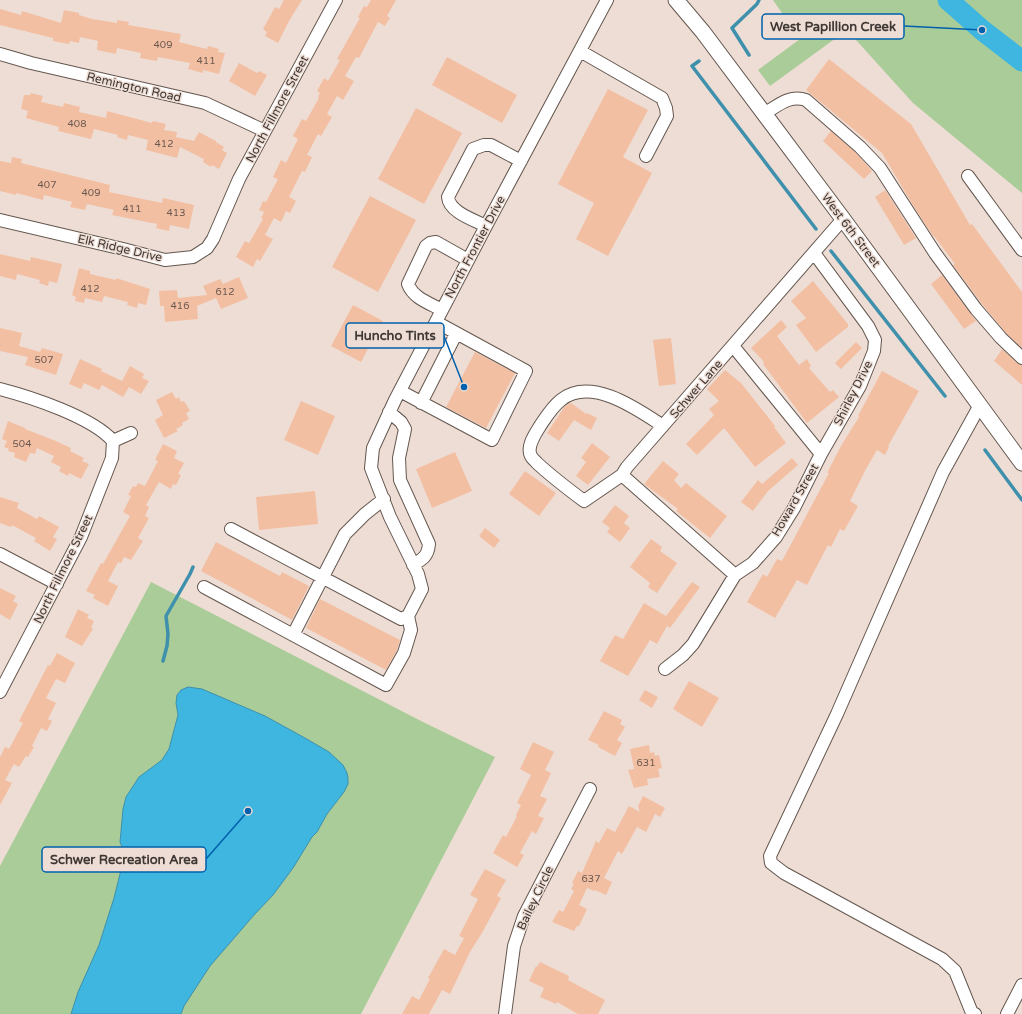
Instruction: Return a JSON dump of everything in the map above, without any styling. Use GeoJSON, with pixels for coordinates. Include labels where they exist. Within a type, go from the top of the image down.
{"type":"FeatureCollection","features":[{"type":"Feature","properties":{"kind":"main road","name":"West 6th Street"},"geometry":{"type":"LineString","coordinates":[[676,0],[703,32],[844,219],[1022,463]]}},
{"type":"Feature","properties":{"kind":"street","name":"North Fillmore Street"},"geometry":{"type":"LineString","coordinates":[[222,220],[239,179],[336,0]]}},
{"type":"Feature","properties":{"kind":"street","name":"North Frontier Drive"},"geometry":{"type":"LineString","coordinates":[[408,616],[422,590],[418,574],[384,499],[372,468],[373,448],[389,412],[468,260],[608,0]]}},
{"type":"Feature","properties":{"kind":"street"},"geometry":{"type":"LineString","coordinates":[[580,51],[662,98],[667,116],[646,156]]}},
{"type":"Feature","properties":{"kind":"street","name":"Remington Road"},"geometry":{"type":"LineString","coordinates":[[0,54],[31,63],[205,103],[264,131]]}},
{"type":"Feature","properties":{"kind":"street"},"geometry":{"type":"LineString","coordinates":[[764,114],[789,99],[799,97],[806,100],[860,147],[880,168],[935,253],[976,310],[1001,338],[1022,358]]}},
{"type":"Feature","properties":{"kind":"street"},"geometry":{"type":"LineString","coordinates":[[486,226],[453,209],[449,203],[448,197],[473,149],[491,144],[520,161]]}},
{"type":"Feature","properties":{"kind":"street"},"geometry":{"type":"LineString","coordinates":[[968,176],[1022,250]]}},
{"type":"Feature","properties":{"kind":"street","name":"Schwer Lane"},"geometry":{"type":"LineString","coordinates":[[622,475],[584,501],[548,473],[531,456],[530,446],[537,430],[548,413],[561,400],[575,392],[588,391],[608,396],[626,403],[663,426],[844,219]]}},
{"type":"Feature","properties":{"kind":"street","name":"Elk Ridge Drive"},"geometry":{"type":"LineString","coordinates":[[0,220],[165,260],[193,256],[207,248],[214,239],[222,220]]}},
{"type":"Feature","properties":{"kind":"street"},"geometry":{"type":"LineString","coordinates":[[442,310],[415,295],[408,284],[426,246],[430,243],[436,242],[468,260]]}},
{"type":"Feature","properties":{"kind":"street","name":"Shirley Drive"},"geometry":{"type":"LineString","coordinates":[[814,253],[868,326],[875,340],[874,351],[860,386],[822,454]]}},
{"type":"Feature","properties":{"kind":"street"},"geometry":{"type":"LineString","coordinates":[[400,391],[492,440],[496,433],[526,371],[436,322]]}},
{"type":"Feature","properties":{"kind":"street"},"geometry":{"type":"LineString","coordinates":[[421,403],[456,334]]}},
{"type":"Feature","properties":{"kind":"street","name":"Howard Street"},"geometry":{"type":"LineString","coordinates":[[665,669],[683,655],[693,644],[735,575],[753,563],[776,537],[794,508],[822,454],[733,346]]}},
{"type":"Feature","properties":{"kind":"street"},"geometry":{"type":"LineString","coordinates":[[0,389],[38,400],[77,417],[105,432],[113,441],[131,433]]}},
{"type":"Feature","properties":{"kind":"street"},"geometry":{"type":"LineString","coordinates":[[975,1014],[972,1013],[955,971],[942,959],[784,873],[771,863],[770,856],[837,714],[943,472],[980,405]]}},
{"type":"Feature","properties":{"kind":"street"},"geometry":{"type":"LineString","coordinates":[[389,412],[401,422],[405,429],[398,458],[400,480],[429,544],[429,551],[425,558],[413,565]]}},
{"type":"Feature","properties":{"kind":"street"},"geometry":{"type":"LineString","coordinates":[[663,426],[627,467],[622,475],[735,575]]}},
{"type":"Feature","properties":{"kind":"street","name":"North Fillmore Street"},"geometry":{"type":"LineString","coordinates":[[0,692],[81,537],[112,458],[113,441]]}},
{"type":"Feature","properties":{"kind":"street"},"geometry":{"type":"LineString","coordinates":[[293,635],[345,534],[365,514],[384,499]]}},
{"type":"Feature","properties":{"kind":"street"},"geometry":{"type":"LineString","coordinates":[[204,588],[386,685],[404,653],[411,630],[408,616],[401,619],[231,529]]}},
{"type":"Feature","properties":{"kind":"street"},"geometry":{"type":"LineString","coordinates":[[0,554],[57,584]]}},
{"type":"Feature","properties":{"kind":"street","name":"Bailey Circle"},"geometry":{"type":"LineString","coordinates":[[505,1014],[514,946],[524,916],[590,789]]}},
{"type":"Feature","properties":{"kind":"street"},"geometry":{"type":"LineString","coordinates":[[1006,1014],[1022,985]]}},
{"type":"Feature","properties":{"kind":"green space"},"geometry":{"type":"Polygon","coordinates":[[[773,0],[1022,0],[1022,193],[913,103],[847,30],[770,86],[758,70],[800,39],[773,0]]]}},
{"type":"Feature","properties":{"kind":"green space"},"geometry":{"type":"Polygon","coordinates":[[[151,582],[423,722],[495,757],[361,1014],[0,1014],[0,866],[151,582]]]}},
{"type":"Feature","properties":{"kind":"water"},"geometry":{"type":"Polygon","coordinates":[[[188,687],[202,689],[265,716],[329,752],[343,765],[347,773],[348,784],[293,868],[273,895],[210,966],[184,1006],[181,1014],[71,1014],[78,992],[99,945],[114,898],[123,862],[124,852],[120,842],[123,809],[126,797],[139,777],[162,760],[169,749],[178,715],[176,703],[177,695],[181,690],[188,687]]]}},
{"type":"Feature","properties":{"kind":"building"},"geometry":{"type":"Polygon","coordinates":[[[284,0],[302,0],[278,43],[265,36],[267,32],[263,29],[275,7],[279,9],[284,0]]]}},
{"type":"Feature","properties":{"kind":"building"},"geometry":{"type":"Polygon","coordinates":[[[371,0],[396,0],[387,16],[390,18],[385,26],[378,22],[359,58],[356,57],[345,76],[354,81],[343,100],[337,96],[327,114],[332,117],[321,136],[318,134],[307,155],[312,157],[305,172],[302,171],[289,197],[296,201],[290,213],[286,211],[281,222],[274,218],[265,235],[273,239],[260,261],[257,259],[253,267],[236,257],[245,241],[249,243],[263,219],[261,218],[264,212],[259,210],[263,201],[266,202],[278,179],[273,177],[281,160],[286,163],[298,139],[293,136],[302,119],[306,121],[319,98],[320,93],[317,91],[324,78],[328,81],[340,60],[337,59],[360,18],[358,17],[364,6],[367,7],[371,0]]]}},
{"type":"Feature","properties":{"kind":"building"},"geometry":{"type":"Polygon","coordinates":[[[0,9],[21,15],[22,11],[61,23],[64,10],[79,13],[79,15],[92,19],[117,23],[117,20],[129,22],[128,25],[181,34],[179,42],[207,49],[208,46],[219,49],[218,52],[225,53],[219,74],[203,70],[203,73],[188,69],[190,63],[158,57],[157,61],[140,58],[141,53],[117,48],[116,54],[97,50],[98,41],[80,37],[79,43],[70,41],[69,44],[53,41],[53,38],[0,25],[0,9]]]}},
{"type":"Feature","properties":{"kind":"building"},"geometry":{"type":"Polygon","coordinates":[[[447,57],[517,95],[502,123],[432,85],[447,57]]]}},
{"type":"Feature","properties":{"kind":"building"},"geometry":{"type":"Polygon","coordinates":[[[829,59],[911,124],[970,225],[972,224],[1022,292],[1022,348],[1006,333],[953,265],[955,264],[933,236],[882,153],[806,90],[829,59]]]}},
{"type":"Feature","properties":{"kind":"building"},"geometry":{"type":"Polygon","coordinates":[[[239,63],[257,73],[259,71],[267,75],[255,96],[229,81],[239,63]]]}},
{"type":"Feature","properties":{"kind":"building"},"geometry":{"type":"Polygon","coordinates":[[[608,89],[648,110],[623,157],[652,173],[608,256],[576,239],[594,203],[558,184],[608,89]]]}},
{"type":"Feature","properties":{"kind":"building"},"geometry":{"type":"Polygon","coordinates":[[[31,93],[43,96],[41,102],[63,107],[64,103],[80,107],[79,112],[106,118],[107,111],[152,123],[153,121],[166,124],[164,130],[177,132],[176,137],[194,141],[199,132],[224,147],[222,150],[227,153],[219,169],[212,165],[211,167],[203,162],[204,159],[180,147],[177,158],[146,150],[148,140],[128,135],[127,140],[117,137],[118,135],[94,129],[91,139],[58,131],[59,127],[26,118],[28,111],[21,109],[24,95],[30,95],[31,93]]]}},
{"type":"Feature","properties":{"kind":"building"},"geometry":{"type":"Polygon","coordinates":[[[416,108],[462,133],[424,204],[378,179],[416,108]]]}},
{"type":"Feature","properties":{"kind":"building"},"geometry":{"type":"Polygon","coordinates":[[[831,131],[855,152],[872,171],[864,179],[823,141],[831,131]]]}},
{"type":"Feature","properties":{"kind":"building"},"geometry":{"type":"Polygon","coordinates":[[[12,157],[22,159],[21,163],[110,185],[109,192],[162,203],[163,198],[194,205],[189,229],[170,225],[169,231],[156,228],[157,224],[112,215],[114,210],[87,204],[85,210],[70,207],[72,202],[44,195],[43,200],[16,193],[16,195],[0,191],[0,161],[11,163],[12,157]]]}},
{"type":"Feature","properties":{"kind":"building"},"geometry":{"type":"Polygon","coordinates":[[[885,190],[916,238],[904,245],[875,197],[885,190]]]}},
{"type":"Feature","properties":{"kind":"building"},"geometry":{"type":"Polygon","coordinates":[[[370,196],[416,220],[378,292],[332,267],[370,196]]]}},
{"type":"Feature","properties":{"kind":"building"},"geometry":{"type":"Polygon","coordinates":[[[0,254],[30,261],[31,257],[62,264],[57,283],[49,281],[48,286],[39,283],[40,280],[17,274],[16,280],[0,276],[0,254]]]}},
{"type":"Feature","properties":{"kind":"building"},"geometry":{"type":"Polygon","coordinates":[[[79,268],[90,271],[90,274],[116,280],[116,278],[150,289],[146,305],[138,303],[137,308],[127,305],[128,302],[104,296],[102,302],[85,298],[84,303],[75,301],[76,297],[72,295],[79,268]]]}},
{"type":"Feature","properties":{"kind":"building"},"geometry":{"type":"Polygon","coordinates":[[[942,275],[976,321],[964,329],[931,284],[942,275]]]}},
{"type":"Feature","properties":{"kind":"building"},"geometry":{"type":"Polygon","coordinates":[[[239,277],[248,298],[221,309],[216,298],[197,306],[198,319],[165,322],[164,306],[160,306],[159,291],[177,290],[178,298],[207,295],[203,286],[220,279],[223,284],[239,277]]]}},
{"type":"Feature","properties":{"kind":"building"},"geometry":{"type":"Polygon","coordinates":[[[813,281],[848,324],[848,327],[816,352],[796,325],[806,318],[791,301],[813,281]]]}},
{"type":"Feature","properties":{"kind":"building"},"geometry":{"type":"Polygon","coordinates":[[[353,305],[383,321],[361,362],[331,346],[353,305]]]}},
{"type":"Feature","properties":{"kind":"building"},"geometry":{"type":"Polygon","coordinates":[[[781,320],[787,327],[777,336],[799,365],[807,359],[811,366],[809,368],[830,392],[833,390],[839,397],[807,423],[763,364],[764,362],[751,348],[781,320]]]}},
{"type":"Feature","properties":{"kind":"building"},"geometry":{"type":"Polygon","coordinates":[[[0,328],[22,333],[19,346],[40,352],[42,348],[63,354],[56,375],[25,365],[28,357],[0,351],[0,328]]]}},
{"type":"Feature","properties":{"kind":"building"},"geometry":{"type":"Polygon","coordinates":[[[671,338],[676,384],[659,386],[653,340],[671,338]]]}},
{"type":"Feature","properties":{"kind":"building"},"geometry":{"type":"Polygon","coordinates":[[[856,342],[862,348],[841,369],[835,363],[856,342]]]}},
{"type":"Feature","properties":{"kind":"building"},"geometry":{"type":"Polygon","coordinates":[[[1002,349],[1017,363],[1022,365],[1022,385],[994,361],[1002,349]]]}},
{"type":"Feature","properties":{"kind":"building"},"geometry":{"type":"Polygon","coordinates":[[[475,352],[515,373],[486,428],[446,407],[475,352]]]}},
{"type":"Feature","properties":{"kind":"building"},"geometry":{"type":"Polygon","coordinates":[[[80,359],[102,369],[101,371],[122,381],[130,366],[144,374],[142,378],[149,381],[141,394],[129,387],[123,397],[102,385],[99,390],[84,383],[81,389],[69,384],[80,359]]]}},
{"type":"Feature","properties":{"kind":"building"},"geometry":{"type":"Polygon","coordinates":[[[725,370],[741,383],[775,426],[774,427],[786,443],[755,467],[724,428],[697,455],[686,444],[714,415],[709,409],[719,401],[707,389],[725,370]]]}},
{"type":"Feature","properties":{"kind":"building"},"geometry":{"type":"Polygon","coordinates":[[[882,371],[919,391],[888,446],[889,447],[885,455],[877,450],[866,469],[850,501],[858,506],[844,531],[840,529],[831,547],[828,545],[807,585],[797,580],[775,618],[747,602],[763,574],[767,577],[777,559],[782,561],[829,473],[827,473],[841,446],[859,417],[858,416],[882,371]]]}},
{"type":"Feature","properties":{"kind":"building"},"geometry":{"type":"Polygon","coordinates":[[[172,392],[176,399],[179,397],[181,402],[184,401],[190,411],[186,413],[189,419],[176,429],[178,431],[164,438],[155,420],[163,415],[156,400],[172,392]]]}},
{"type":"Feature","properties":{"kind":"building"},"geometry":{"type":"Polygon","coordinates":[[[301,401],[335,416],[318,455],[284,440],[301,401]]]}},
{"type":"Feature","properties":{"kind":"building"},"geometry":{"type":"Polygon","coordinates":[[[571,403],[586,414],[587,413],[597,418],[591,430],[574,420],[559,441],[547,433],[565,406],[571,403]]]}},
{"type":"Feature","properties":{"kind":"building"},"geometry":{"type":"Polygon","coordinates":[[[8,421],[71,448],[70,451],[84,458],[82,461],[89,464],[81,479],[69,473],[68,476],[59,471],[61,467],[51,462],[54,456],[37,448],[35,454],[30,453],[26,462],[14,457],[15,453],[8,451],[9,449],[4,447],[7,441],[2,439],[8,421]]]}},
{"type":"Feature","properties":{"kind":"building"},"geometry":{"type":"Polygon","coordinates":[[[592,443],[610,457],[588,485],[576,476],[586,462],[581,458],[592,443]]]}},
{"type":"Feature","properties":{"kind":"building"},"geometry":{"type":"Polygon","coordinates":[[[163,444],[177,451],[174,458],[184,463],[178,474],[181,475],[176,485],[173,484],[171,489],[159,482],[146,505],[149,507],[145,516],[149,518],[138,538],[143,541],[131,560],[124,557],[121,563],[118,562],[108,581],[118,586],[108,606],[93,598],[95,595],[86,591],[101,563],[103,564],[130,516],[123,512],[131,496],[128,495],[133,486],[136,487],[138,483],[145,486],[158,461],[155,460],[163,444]]]}},
{"type":"Feature","properties":{"kind":"building"},"geometry":{"type":"Polygon","coordinates":[[[455,452],[472,491],[432,508],[416,469],[455,452]]]}},
{"type":"Feature","properties":{"kind":"building"},"geometry":{"type":"Polygon","coordinates":[[[792,458],[798,465],[768,491],[753,511],[741,502],[758,480],[762,484],[792,458]]]}},
{"type":"Feature","properties":{"kind":"building"},"geometry":{"type":"Polygon","coordinates":[[[663,461],[679,474],[674,480],[681,488],[686,483],[727,516],[710,538],[676,511],[678,509],[644,484],[663,461]]]}},
{"type":"Feature","properties":{"kind":"building"},"geometry":{"type":"Polygon","coordinates":[[[525,471],[556,493],[539,516],[509,494],[525,471]]]}},
{"type":"Feature","properties":{"kind":"building"},"geometry":{"type":"Polygon","coordinates":[[[315,491],[318,524],[259,530],[256,497],[315,491]]]}},
{"type":"Feature","properties":{"kind":"building"},"geometry":{"type":"Polygon","coordinates":[[[0,497],[19,503],[17,508],[37,519],[39,516],[59,527],[53,537],[57,539],[50,551],[34,541],[36,538],[12,525],[11,527],[0,523],[0,497]]]}},
{"type":"Feature","properties":{"kind":"building"},"geometry":{"type":"Polygon","coordinates":[[[615,505],[629,516],[624,523],[630,528],[620,542],[607,532],[610,528],[602,522],[615,505]]]}},
{"type":"Feature","properties":{"kind":"building"},"geometry":{"type":"Polygon","coordinates":[[[485,528],[500,540],[494,548],[479,536],[485,528]]]}},
{"type":"Feature","properties":{"kind":"building"},"geometry":{"type":"Polygon","coordinates":[[[651,539],[662,547],[660,551],[677,563],[657,593],[648,587],[650,583],[630,567],[651,539]]]}},
{"type":"Feature","properties":{"kind":"building"},"geometry":{"type":"Polygon","coordinates":[[[216,542],[280,576],[282,572],[309,586],[292,620],[201,571],[216,542]]]}},
{"type":"Feature","properties":{"kind":"building"},"geometry":{"type":"Polygon","coordinates":[[[692,582],[700,587],[670,628],[667,626],[657,644],[650,640],[628,676],[600,661],[615,635],[623,639],[644,603],[666,616],[692,582]]]}},
{"type":"Feature","properties":{"kind":"building"},"geometry":{"type":"Polygon","coordinates":[[[0,588],[16,596],[13,601],[18,604],[10,620],[0,614],[0,588]]]}},
{"type":"Feature","properties":{"kind":"building"},"geometry":{"type":"Polygon","coordinates":[[[320,599],[400,640],[397,650],[386,670],[306,628],[320,599]]]}},
{"type":"Feature","properties":{"kind":"building"},"geometry":{"type":"Polygon","coordinates":[[[78,609],[89,615],[87,618],[94,621],[91,628],[93,629],[82,646],[65,637],[78,609]]]}},
{"type":"Feature","properties":{"kind":"building"},"geometry":{"type":"Polygon","coordinates":[[[57,653],[75,663],[65,683],[56,679],[46,698],[56,703],[48,719],[52,721],[47,731],[41,728],[32,746],[34,747],[28,757],[26,756],[19,767],[14,764],[5,780],[12,783],[0,805],[0,757],[5,747],[9,749],[23,723],[19,721],[48,665],[50,666],[57,653]]]}},
{"type":"Feature","properties":{"kind":"building"},"geometry":{"type":"Polygon","coordinates":[[[689,681],[719,698],[702,727],[673,709],[689,681]]]}},
{"type":"Feature","properties":{"kind":"building"},"geometry":{"type":"Polygon","coordinates":[[[645,690],[658,697],[652,708],[639,700],[645,690]]]}},
{"type":"Feature","properties":{"kind":"building"},"geometry":{"type":"Polygon","coordinates":[[[604,711],[622,720],[620,724],[625,727],[617,740],[622,743],[615,756],[598,747],[599,745],[588,740],[604,711]]]}},
{"type":"Feature","properties":{"kind":"building"},"geometry":{"type":"Polygon","coordinates":[[[533,742],[554,752],[545,770],[551,773],[540,796],[547,799],[538,816],[544,818],[536,834],[532,831],[520,853],[524,855],[517,867],[493,853],[503,835],[506,837],[521,805],[517,803],[531,775],[520,769],[533,742]]]}},
{"type":"Feature","properties":{"kind":"building"},"geometry":{"type":"Polygon","coordinates":[[[649,745],[650,753],[654,752],[655,756],[659,755],[662,768],[658,769],[660,777],[647,779],[648,785],[634,788],[628,770],[634,769],[630,749],[649,745]]]}},
{"type":"Feature","properties":{"kind":"building"},"geometry":{"type":"Polygon","coordinates":[[[643,796],[665,808],[660,817],[655,814],[646,832],[637,827],[622,854],[618,851],[604,878],[612,882],[606,895],[587,888],[579,905],[587,909],[579,926],[577,926],[574,931],[552,922],[559,910],[563,912],[574,891],[571,889],[574,884],[572,883],[578,871],[582,873],[596,841],[599,843],[607,828],[615,832],[629,806],[640,812],[638,806],[643,796]]]}},
{"type":"Feature","properties":{"kind":"building"},"geometry":{"type":"Polygon","coordinates":[[[485,869],[506,880],[497,896],[501,898],[470,952],[450,994],[442,990],[429,1014],[402,1014],[412,996],[419,1000],[430,979],[428,978],[444,949],[455,955],[464,938],[459,936],[478,899],[470,895],[485,869]]]}},
{"type":"Feature","properties":{"kind":"building"},"geometry":{"type":"Polygon","coordinates":[[[540,962],[569,976],[568,980],[605,1000],[598,1014],[578,1014],[557,1002],[556,1004],[540,997],[544,988],[529,981],[536,966],[537,967],[540,962]]]}},
{"type":"Feature","properties":{"kind":"waterway"},"geometry":{"type":"LineString","coordinates":[[749,55],[732,28],[757,4],[759,0]]}},
{"type":"Feature","properties":{"kind":"waterway"},"geometry":{"type":"LineString","coordinates":[[948,0],[982,30],[1022,61]]}},
{"type":"Feature","properties":{"kind":"waterway"},"geometry":{"type":"LineString","coordinates":[[699,61],[692,66],[816,229]]}},
{"type":"Feature","properties":{"kind":"waterway"},"geometry":{"type":"LineString","coordinates":[[831,251],[945,396]]}},
{"type":"Feature","properties":{"kind":"waterway"},"geometry":{"type":"LineString","coordinates":[[985,450],[1022,500]]}},
{"type":"Feature","properties":{"kind":"waterway"},"geometry":{"type":"LineString","coordinates":[[163,661],[167,646],[168,634],[166,616],[193,567]]}},
{"type":"Feature","properties":{"kind":"place","name":"West Papillion Creek"},"geometry":{"type":"Point","coordinates":[982,30]}},
{"type":"Feature","properties":{"kind":"place","name":"Huncho Tints"},"geometry":{"type":"Point","coordinates":[464,387]}},
{"type":"Feature","properties":{"kind":"place","name":"Schwer Recreation Area"},"geometry":{"type":"Point","coordinates":[248,811]}}]}
